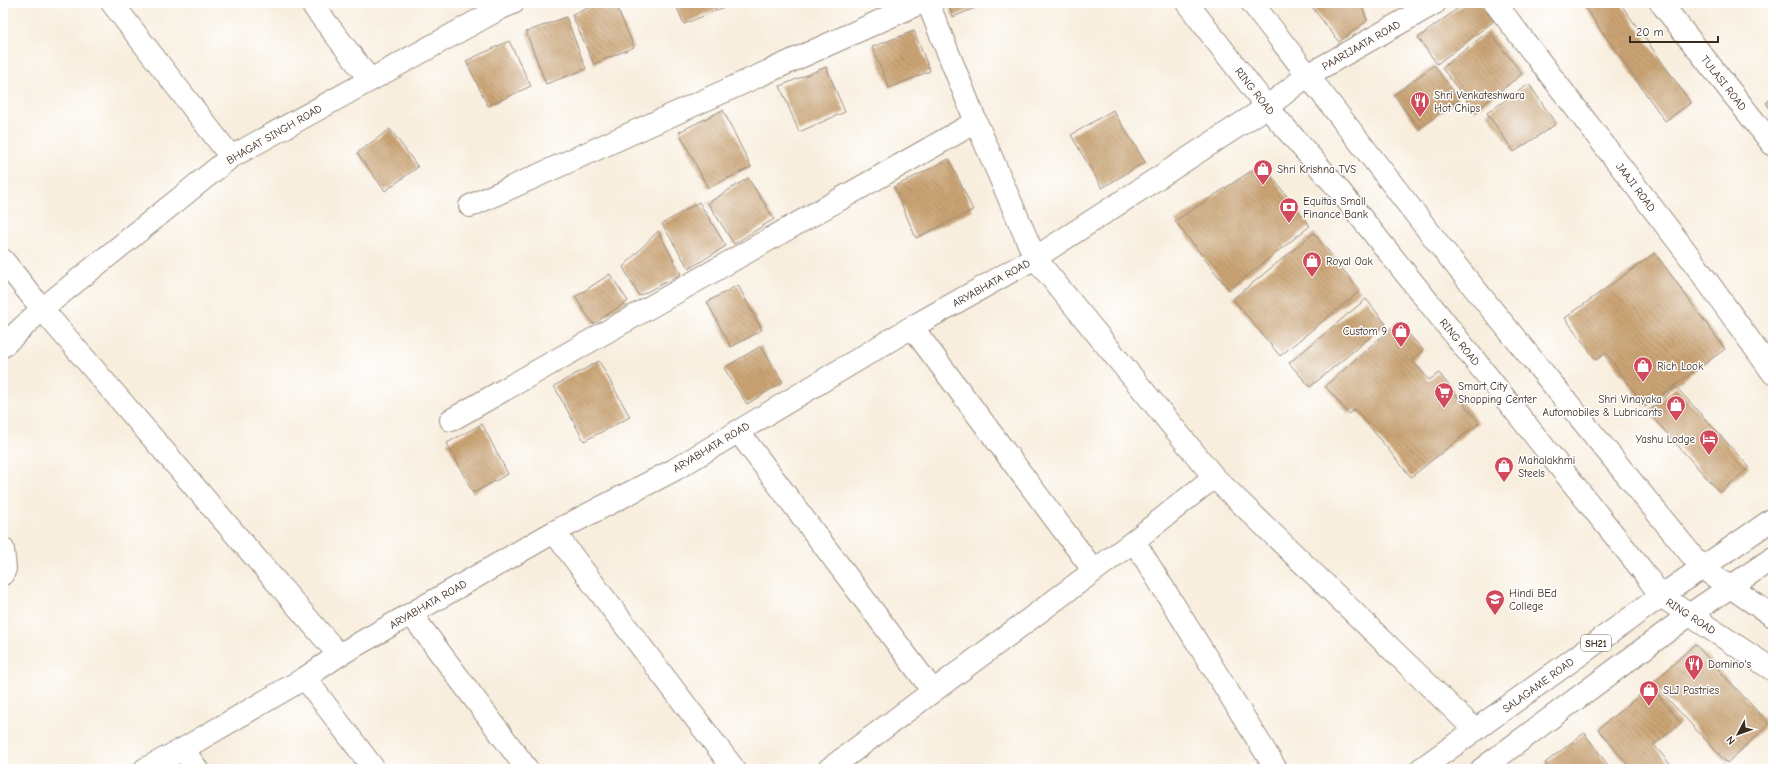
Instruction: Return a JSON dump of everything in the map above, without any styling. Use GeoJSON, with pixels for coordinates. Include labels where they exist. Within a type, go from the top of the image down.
{"type":"FeatureCollection","features":[{"type":"Feature","properties":{"kind":"street"},"geometry":{"type":"LineString","coordinates":[[112,3],[231,157]]}},
{"type":"Feature","properties":{"kind":"street"},"geometry":{"type":"LineString","coordinates":[[311,3],[370,80]]}},
{"type":"Feature","properties":{"kind":"street"},"geometry":{"type":"LineString","coordinates":[[470,206],[920,3]]}},
{"type":"Feature","properties":{"kind":"street"},"geometry":{"type":"LineString","coordinates":[[928,3],[976,122],[1035,258],[1214,477],[1475,730]]}},
{"type":"Feature","properties":{"kind":"street","name":"RING ROAD"},"geometry":{"type":"LineString","coordinates":[[1187,3],[1268,108],[1340,191],[1642,570],[1661,596],[1689,616],[1773,670]]}},
{"type":"Feature","properties":{"kind":"street"},"geometry":{"type":"LineString","coordinates":[[1252,3],[1441,247],[1702,568],[1773,616]]}},
{"type":"Feature","properties":{"kind":"street","name":"PAARIJAATA ROAD"},"geometry":{"type":"LineString","coordinates":[[1268,108],[1308,75],[1435,3]]}},
{"type":"Feature","properties":{"kind":"street","name":"JAAJI ROAD"},"geometry":{"type":"LineString","coordinates":[[1495,3],[1687,253],[1773,373]]}},
{"type":"Feature","properties":{"kind":"street","name":"TULASI ROAD"},"geometry":{"type":"LineString","coordinates":[[1661,3],[1773,145]]}},
{"type":"Feature","properties":{"kind":"street","name":"BHAGAT SINGH ROAD"},"geometry":{"type":"LineString","coordinates":[[3,346],[42,309],[231,157],[502,5]]}},
{"type":"Feature","properties":{"kind":"street","name":"ARYABHATA ROAD"},"geometry":{"type":"LineString","coordinates":[[145,769],[184,750],[305,678],[339,655],[554,532],[674,470],[912,327],[1035,258],[1268,108]]}},
{"type":"Feature","properties":{"kind":"street"},"geometry":{"type":"LineString","coordinates":[[451,420],[976,122]]}},
{"type":"Feature","properties":{"kind":"street"},"geometry":{"type":"LineString","coordinates":[[3,260],[42,309],[339,655]]}},
{"type":"Feature","properties":{"kind":"street"},"geometry":{"type":"LineString","coordinates":[[912,327],[1094,571]]}},
{"type":"Feature","properties":{"kind":"street"},"geometry":{"type":"LineString","coordinates":[[738,431],[933,691]]}},
{"type":"Feature","properties":{"kind":"street"},"geometry":{"type":"LineString","coordinates":[[829,769],[1134,541],[1214,477]]}},
{"type":"Feature","properties":{"kind":"street","name":"SALAGAME ROAD"},"geometry":{"type":"LineString","coordinates":[[1421,769],[1661,596],[1773,518]]}},
{"type":"Feature","properties":{"kind":"street"},"geometry":{"type":"LineString","coordinates":[[554,532],[734,769]]}},
{"type":"Feature","properties":{"kind":"street"},"geometry":{"type":"LineString","coordinates":[[1134,541],[1276,769]]}},
{"type":"Feature","properties":{"kind":"street"},"geometry":{"type":"LineString","coordinates":[[3,549],[5,570],[3,574]]}},
{"type":"Feature","properties":{"kind":"street"},"geometry":{"type":"LineString","coordinates":[[1482,769],[1689,616],[1773,558]]}},
{"type":"Feature","properties":{"kind":"street"},"geometry":{"type":"LineString","coordinates":[[411,614],[527,769]]}},
{"type":"Feature","properties":{"kind":"street"},"geometry":{"type":"LineString","coordinates":[[305,678],[374,769]]}},
{"type":"Feature","properties":{"kind":"street"},"geometry":{"type":"LineString","coordinates":[[184,750],[197,769]]}},
{"type":"Feature","properties":{"kind":"building"},"geometry":{"type":"Polygon","coordinates":[[[600,3],[615,3],[634,47],[594,64],[572,15],[600,3]]]}},
{"type":"Feature","properties":{"kind":"building"},"geometry":{"type":"Polygon","coordinates":[[[675,3],[725,3],[727,6],[684,24],[675,3]]]}},
{"type":"Feature","properties":{"kind":"building"},"geometry":{"type":"Polygon","coordinates":[[[948,3],[975,3],[977,7],[953,17],[948,3]]]}},
{"type":"Feature","properties":{"kind":"building"},"geometry":{"type":"Polygon","coordinates":[[[1309,3],[1361,3],[1367,21],[1339,42],[1309,3]]]}},
{"type":"Feature","properties":{"kind":"building"},"geometry":{"type":"Polygon","coordinates":[[[1465,3],[1480,3],[1494,21],[1437,64],[1418,38],[1465,3]]]}},
{"type":"Feature","properties":{"kind":"building"},"geometry":{"type":"Polygon","coordinates":[[[1582,3],[1620,3],[1691,103],[1665,121],[1582,3]]]}},
{"type":"Feature","properties":{"kind":"building"},"geometry":{"type":"Polygon","coordinates":[[[566,17],[586,69],[546,84],[526,32],[566,17]]]}},
{"type":"Feature","properties":{"kind":"building"},"geometry":{"type":"Polygon","coordinates":[[[914,31],[930,71],[889,88],[872,47],[914,31]]]}},
{"type":"Feature","properties":{"kind":"building"},"geometry":{"type":"Polygon","coordinates":[[[1489,31],[1522,74],[1475,111],[1442,68],[1489,31]]]}},
{"type":"Feature","properties":{"kind":"building"},"geometry":{"type":"Polygon","coordinates":[[[509,41],[531,86],[488,106],[466,61],[509,41]]]}},
{"type":"Feature","properties":{"kind":"building"},"geometry":{"type":"Polygon","coordinates":[[[1434,65],[1459,99],[1419,129],[1394,95],[1434,65]]]}},
{"type":"Feature","properties":{"kind":"building"},"geometry":{"type":"Polygon","coordinates":[[[826,67],[845,112],[799,132],[780,86],[826,67]]]}},
{"type":"Feature","properties":{"kind":"building"},"geometry":{"type":"Polygon","coordinates":[[[1529,84],[1556,124],[1514,152],[1487,113],[1529,84]]]}},
{"type":"Feature","properties":{"kind":"building"},"geometry":{"type":"Polygon","coordinates":[[[1773,98],[1773,113],[1766,103],[1773,98]]]}},
{"type":"Feature","properties":{"kind":"building"},"geometry":{"type":"Polygon","coordinates":[[[723,110],[751,167],[708,188],[679,132],[723,110]]]}},
{"type":"Feature","properties":{"kind":"building"},"geometry":{"type":"Polygon","coordinates":[[[1113,110],[1145,162],[1102,188],[1071,135],[1113,110]]]}},
{"type":"Feature","properties":{"kind":"building"},"geometry":{"type":"Polygon","coordinates":[[[390,129],[418,167],[385,191],[357,153],[390,129]]]}},
{"type":"Feature","properties":{"kind":"building"},"geometry":{"type":"Polygon","coordinates":[[[949,159],[973,210],[916,238],[894,187],[949,159]]]}},
{"type":"Feature","properties":{"kind":"building"},"geometry":{"type":"Polygon","coordinates":[[[1262,164],[1310,226],[1229,290],[1175,221],[1262,164]]]}},
{"type":"Feature","properties":{"kind":"building"},"geometry":{"type":"Polygon","coordinates":[[[748,178],[774,219],[734,244],[708,203],[748,178]]]}},
{"type":"Feature","properties":{"kind":"building"},"geometry":{"type":"Polygon","coordinates":[[[699,202],[726,246],[689,269],[662,224],[699,202]]]}},
{"type":"Feature","properties":{"kind":"building"},"geometry":{"type":"Polygon","coordinates":[[[658,231],[681,274],[639,296],[623,267],[658,231]]]}},
{"type":"Feature","properties":{"kind":"building"},"geometry":{"type":"Polygon","coordinates":[[[1314,233],[1360,291],[1280,356],[1233,299],[1314,233]]]}},
{"type":"Feature","properties":{"kind":"building"},"geometry":{"type":"Polygon","coordinates":[[[1655,253],[1725,349],[1645,407],[1606,353],[1596,360],[1565,318],[1655,253]]]}},
{"type":"Feature","properties":{"kind":"building"},"geometry":{"type":"Polygon","coordinates":[[[610,274],[628,301],[593,324],[575,297],[610,274]]]}},
{"type":"Feature","properties":{"kind":"building"},"geometry":{"type":"Polygon","coordinates":[[[738,285],[762,330],[731,347],[707,302],[738,285]]]}},
{"type":"Feature","properties":{"kind":"building"},"geometry":{"type":"Polygon","coordinates":[[[1366,299],[1386,324],[1310,387],[1289,363],[1366,299]]]}},
{"type":"Feature","properties":{"kind":"building"},"geometry":{"type":"Polygon","coordinates":[[[1398,322],[1423,350],[1412,360],[1429,380],[1439,373],[1479,423],[1411,477],[1355,409],[1349,414],[1325,386],[1398,322]]]}},
{"type":"Feature","properties":{"kind":"building"},"geometry":{"type":"Polygon","coordinates":[[[761,346],[783,382],[747,404],[724,368],[761,346]]]}},
{"type":"Feature","properties":{"kind":"building"},"geometry":{"type":"Polygon","coordinates":[[[599,361],[630,417],[584,441],[554,386],[599,361]]]}},
{"type":"Feature","properties":{"kind":"building"},"geometry":{"type":"Polygon","coordinates":[[[1676,387],[1749,467],[1720,493],[1648,412],[1676,387]]]}},
{"type":"Feature","properties":{"kind":"building"},"geometry":{"type":"Polygon","coordinates":[[[482,424],[508,474],[473,493],[447,443],[482,424]]]}},
{"type":"Feature","properties":{"kind":"building"},"geometry":{"type":"Polygon","coordinates":[[[1695,644],[1769,724],[1727,763],[1653,683],[1695,644]]]}},
{"type":"Feature","properties":{"kind":"building"},"geometry":{"type":"Polygon","coordinates":[[[1651,686],[1681,723],[1654,745],[1674,769],[1631,769],[1598,729],[1651,686]]]}},
{"type":"Feature","properties":{"kind":"building"},"geometry":{"type":"Polygon","coordinates":[[[1584,733],[1611,769],[1549,769],[1545,763],[1584,733]]]}},
{"type":"Feature","properties":{"kind":"place","name":"Shri Venkateshwara Hot Chips"},"geometry":{"type":"Point","coordinates":[1420,118]}},
{"type":"Feature","properties":{"kind":"place","name":"Shri Krishna TVS"},"geometry":{"type":"Point","coordinates":[1263,186]}},
{"type":"Feature","properties":{"kind":"place","name":"Equitas Small Finance Bank"},"geometry":{"type":"Point","coordinates":[1289,224]}},
{"type":"Feature","properties":{"kind":"place","name":"Royal Oak"},"geometry":{"type":"Point","coordinates":[1312,278]}},
{"type":"Feature","properties":{"kind":"place","name":"Custom 9"},"geometry":{"type":"Point","coordinates":[1401,348]}},
{"type":"Feature","properties":{"kind":"place","name":"Rich Look"},"geometry":{"type":"Point","coordinates":[1643,383]}},
{"type":"Feature","properties":{"kind":"place","name":"Smart City Shopping Center"},"geometry":{"type":"Point","coordinates":[1444,409]}},
{"type":"Feature","properties":{"kind":"place","name":"Shri Vinayaka Automobiles & Lubricants"},"geometry":{"type":"Point","coordinates":[1676,422]}},
{"type":"Feature","properties":{"kind":"place","name":"Yashu Lodge"},"geometry":{"type":"Point","coordinates":[1709,456]}},
{"type":"Feature","properties":{"kind":"place","name":"Mahalakhmi Steels"},"geometry":{"type":"Point","coordinates":[1504,483]}},
{"type":"Feature","properties":{"kind":"place","name":"Hindi BEd College"},"geometry":{"type":"Point","coordinates":[1495,616]}},
{"type":"Feature","properties":{"kind":"place","name":"Domino's"},"geometry":{"type":"Point","coordinates":[1694,681]}},
{"type":"Feature","properties":{"kind":"place","name":"SLJ Pastries"},"geometry":{"type":"Point","coordinates":[1649,707]}}]}
